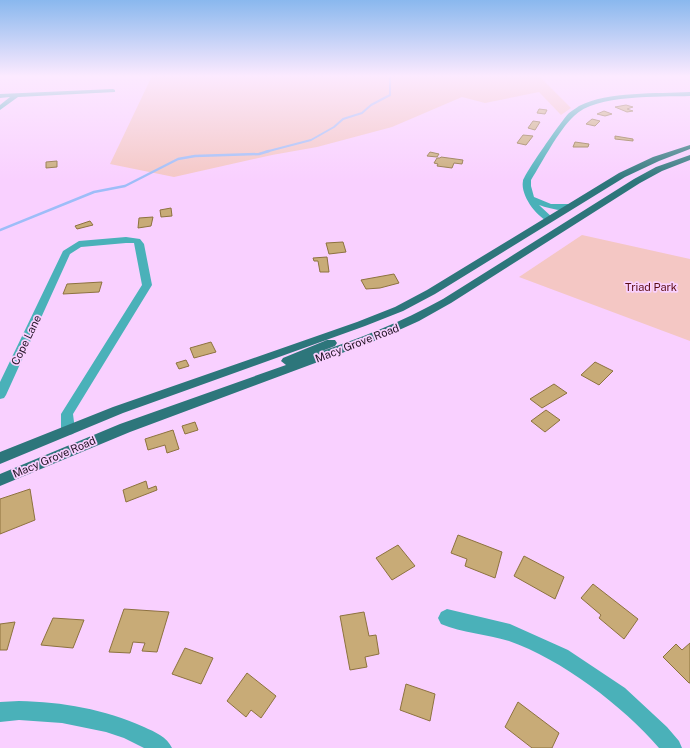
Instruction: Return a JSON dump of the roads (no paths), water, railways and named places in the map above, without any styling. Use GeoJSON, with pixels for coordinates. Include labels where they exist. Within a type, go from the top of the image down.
{"type":"FeatureCollection","features":[{"type":"Feature","properties":{"kind":"main road","name":"Macy Grove Road"},"geometry":{"type":"LineString","coordinates":[[0,458],[146,400],[381,317],[416,300],[622,175],[656,158],[690,147]]}},
{"type":"Feature","properties":{"kind":"main road","name":"Macy Grove Road"},"geometry":{"type":"LineString","coordinates":[[0,480],[103,436],[373,338],[415,319],[448,301],[648,174],[690,157]]}},
{"type":"Feature","properties":{"kind":"main road"},"geometry":{"type":"LineString","coordinates":[[574,221],[570,216],[573,213],[622,175]]}},
{"type":"Feature","properties":{"kind":"main road"},"geometry":{"type":"LineString","coordinates":[[202,400],[297,356],[332,343],[335,340],[335,333]]}},
{"type":"Feature","properties":{"kind":"street"},"geometry":{"type":"LineString","coordinates":[[550,219],[533,204],[526,185],[529,176],[560,129],[576,111]]}},
{"type":"Feature","properties":{"kind":"street"},"geometry":{"type":"LineString","coordinates":[[531,199],[550,206],[570,207]]}},
{"type":"Feature","properties":{"kind":"street","name":"Cope Lane"},"geometry":{"type":"LineString","coordinates":[[0,395],[52,286],[66,253],[79,244],[126,240],[137,241],[139,244],[147,285],[67,414],[68,430]]}},
{"type":"Feature","properties":{"kind":"street"},"geometry":{"type":"LineString","coordinates":[[447,618],[510,633],[562,656],[618,695],[660,734],[672,748]]}},
{"type":"Feature","properties":{"kind":"street"},"geometry":{"type":"LineString","coordinates":[[0,712],[55,712],[105,721],[153,741],[162,748]]}},
{"type":"Feature","properties":{"kind":"waterway"},"geometry":{"type":"LineString","coordinates":[[265,152],[311,140],[334,127],[343,119],[364,111]]}},
{"type":"Feature","properties":{"kind":"waterway"},"geometry":{"type":"LineString","coordinates":[[0,230],[94,192],[125,186],[178,159],[195,156],[259,154],[269,151]]}},
{"type":"Feature","properties":{"kind":"park label","name":"Triad Park"},"geometry":{"type":"Point","coordinates":[651,287]}}]}
